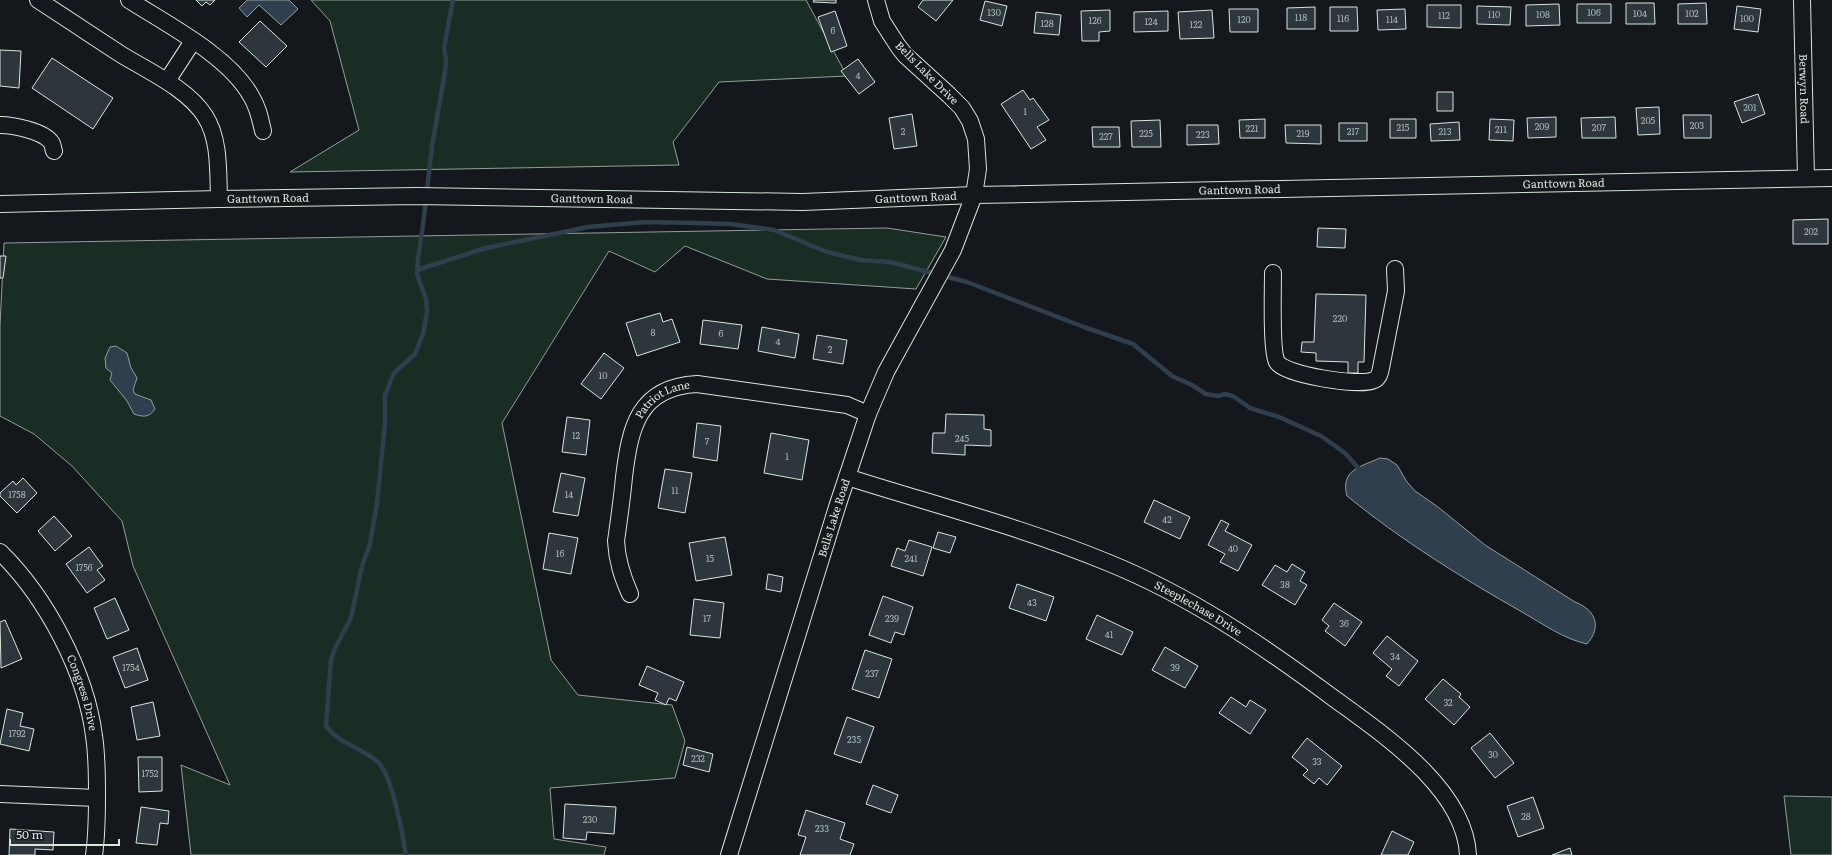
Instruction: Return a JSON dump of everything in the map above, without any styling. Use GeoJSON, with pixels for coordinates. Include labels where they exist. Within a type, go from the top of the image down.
{"type":"FeatureCollection","features":[{"type":"Feature","properties":{"kind":"street"},"geometry":{"type":"LineString","coordinates":[[38,0],[167,82],[189,99],[204,115],[213,134],[219,199]]}},
{"type":"Feature","properties":{"kind":"street"},"geometry":{"type":"LineString","coordinates":[[129,0],[193,41],[235,73],[251,95],[258,109],[263,131]]}},
{"type":"Feature","properties":{"kind":"street","name":"Bells Lake Drive"},"geometry":{"type":"LineString","coordinates":[[876,0],[882,21],[898,46],[905,55],[962,108],[970,121],[976,139],[978,169],[974,195]]}},
{"type":"Feature","properties":{"kind":"street","name":"Berwyn Road"},"geometry":{"type":"LineString","coordinates":[[1802,0],[1806,178]]}},
{"type":"Feature","properties":{"kind":"street"},"geometry":{"type":"LineString","coordinates":[[167,82],[193,41]]}},
{"type":"Feature","properties":{"kind":"street"},"geometry":{"type":"LineString","coordinates":[[0,125],[20,128],[39,134],[51,142],[54,151]]}},
{"type":"Feature","properties":{"kind":"street","name":"Ganttown Road"},"geometry":{"type":"LineString","coordinates":[[0,204],[417,196],[804,202],[974,195],[1832,178]]}},
{"type":"Feature","properties":{"kind":"street","name":"Bells Lake Road"},"geometry":{"type":"LineString","coordinates":[[729,855],[868,414],[886,372],[946,263],[962,228],[974,195]]}},
{"type":"Feature","properties":{"kind":"street"},"geometry":{"type":"LineString","coordinates":[[1273,273],[1274,348],[1276,362],[1288,371],[1315,377],[1362,383],[1373,381],[1377,378],[1381,368],[1396,291],[1395,269]]}},
{"type":"Feature","properties":{"kind":"street","name":"Patriot Lane"},"geometry":{"type":"LineString","coordinates":[[630,594],[620,570],[616,541],[630,435],[641,412],[649,401],[663,391],[674,387],[697,384],[847,405],[868,414]]}},
{"type":"Feature","properties":{"kind":"street","name":"Steeplechase Drive"},"geometry":{"type":"LineString","coordinates":[[847,477],[1030,534],[1088,554],[1141,577],[1224,621],[1292,666],[1382,734],[1415,762],[1439,788],[1460,821],[1466,836],[1468,855]]}},
{"type":"Feature","properties":{"kind":"street","name":"Congress Drive"},"geometry":{"type":"LineString","coordinates":[[0,552],[18,571],[38,599],[62,640],[81,684],[94,736],[97,798],[94,855]]}},
{"type":"Feature","properties":{"kind":"street"},"geometry":{"type":"LineString","coordinates":[[0,794],[97,798]]}},
{"type":"Feature","properties":{"kind":"green space"},"geometry":{"type":"Polygon","coordinates":[[[311,0],[806,0],[847,76],[719,82],[673,142],[679,165],[290,172],[359,130],[330,21],[311,0]]]}},
{"type":"Feature","properties":{"kind":"green space"},"geometry":{"type":"Polygon","coordinates":[[[887,228],[946,237],[916,289],[767,279],[685,246],[655,272],[609,251],[502,423],[551,660],[578,695],[672,705],[685,741],[675,778],[550,788],[554,839],[606,847],[604,855],[191,855],[181,765],[230,785],[133,566],[122,521],[72,466],[34,434],[0,416],[0,326],[4,243],[887,228]]]}},
{"type":"Feature","properties":{"kind":"green space"},"geometry":{"type":"Polygon","coordinates":[[[1784,796],[1832,797],[1832,855],[1791,855],[1784,796]]]}},
{"type":"Feature","properties":{"kind":"water"},"geometry":{"type":"Polygon","coordinates":[[[247,0],[289,0],[298,9],[281,25],[259,5],[247,17],[239,8],[247,0]]]}},
{"type":"Feature","properties":{"kind":"water"},"geometry":{"type":"Polygon","coordinates":[[[116,346],[127,353],[131,368],[137,378],[133,390],[135,394],[151,400],[155,409],[148,415],[143,416],[134,414],[127,401],[110,380],[112,373],[106,368],[105,358],[110,347],[116,346]]]}},
{"type":"Feature","properties":{"kind":"water"},"geometry":{"type":"Polygon","coordinates":[[[1380,458],[1388,459],[1397,465],[1407,482],[1415,491],[1438,507],[1485,545],[1588,610],[1592,614],[1595,625],[1592,638],[1587,644],[1570,639],[1554,631],[1454,572],[1410,543],[1347,496],[1346,480],[1349,475],[1359,467],[1380,458]]]}},
{"type":"Feature","properties":{"kind":"building"},"geometry":{"type":"Polygon","coordinates":[[[196,0],[215,0],[210,5],[206,2],[202,6],[196,0]]]}},
{"type":"Feature","properties":{"kind":"building"},"geometry":{"type":"Polygon","coordinates":[[[814,0],[836,0],[836,3],[813,2],[814,0]]]}},
{"type":"Feature","properties":{"kind":"building"},"geometry":{"type":"Polygon","coordinates":[[[923,0],[953,0],[936,21],[918,7],[923,0]]]}},
{"type":"Feature","properties":{"kind":"building"},"geometry":{"type":"Polygon","coordinates":[[[985,1],[1007,6],[1002,26],[980,20],[985,1]]]}},
{"type":"Feature","properties":{"kind":"building"},"geometry":{"type":"Polygon","coordinates":[[[1626,3],[1654,3],[1655,24],[1626,24],[1626,3]]]}},
{"type":"Feature","properties":{"kind":"building"},"geometry":{"type":"Polygon","coordinates":[[[1706,3],[1707,24],[1678,24],[1678,4],[1706,3]]]}},
{"type":"Feature","properties":{"kind":"building"},"geometry":{"type":"Polygon","coordinates":[[[1559,4],[1560,25],[1526,26],[1526,5],[1559,4]]]}},
{"type":"Feature","properties":{"kind":"building"},"geometry":{"type":"Polygon","coordinates":[[[1577,4],[1611,4],[1611,23],[1577,23],[1577,4]]]}},
{"type":"Feature","properties":{"kind":"building"},"geometry":{"type":"Polygon","coordinates":[[[1427,5],[1461,5],[1461,28],[1427,27],[1427,5]]]}},
{"type":"Feature","properties":{"kind":"building"},"geometry":{"type":"Polygon","coordinates":[[[1477,6],[1511,7],[1510,25],[1477,24],[1477,6]]]}},
{"type":"Feature","properties":{"kind":"building"},"geometry":{"type":"Polygon","coordinates":[[[1737,6],[1761,9],[1758,32],[1734,29],[1737,6]]]}},
{"type":"Feature","properties":{"kind":"building"},"geometry":{"type":"Polygon","coordinates":[[[1315,7],[1315,29],[1287,29],[1287,8],[1315,7]]]}},
{"type":"Feature","properties":{"kind":"building"},"geometry":{"type":"Polygon","coordinates":[[[1330,7],[1357,7],[1358,31],[1330,31],[1330,7]]]}},
{"type":"Feature","properties":{"kind":"building"},"geometry":{"type":"Polygon","coordinates":[[[1229,9],[1258,9],[1258,32],[1230,32],[1229,9]]]}},
{"type":"Feature","properties":{"kind":"building"},"geometry":{"type":"Polygon","coordinates":[[[1405,9],[1406,29],[1378,30],[1377,10],[1405,9]]]}},
{"type":"Feature","properties":{"kind":"building"},"geometry":{"type":"Polygon","coordinates":[[[1110,10],[1110,31],[1099,32],[1099,41],[1082,41],[1081,11],[1110,10]]]}},
{"type":"Feature","properties":{"kind":"building"},"geometry":{"type":"Polygon","coordinates":[[[1212,10],[1214,38],[1180,39],[1178,12],[1212,10]]]}},
{"type":"Feature","properties":{"kind":"building"},"geometry":{"type":"Polygon","coordinates":[[[835,11],[847,46],[831,52],[818,17],[835,11]]]}},
{"type":"Feature","properties":{"kind":"building"},"geometry":{"type":"Polygon","coordinates":[[[1168,11],[1168,31],[1134,32],[1134,12],[1168,11]]]}},
{"type":"Feature","properties":{"kind":"building"},"geometry":{"type":"Polygon","coordinates":[[[1036,12],[1061,15],[1059,35],[1034,33],[1036,12]]]}},
{"type":"Feature","properties":{"kind":"building"},"geometry":{"type":"Polygon","coordinates":[[[260,21],[287,46],[266,67],[239,42],[260,21]]]}},
{"type":"Feature","properties":{"kind":"building"},"geometry":{"type":"Polygon","coordinates":[[[0,50],[21,51],[19,88],[0,86],[0,50]]]}},
{"type":"Feature","properties":{"kind":"building"},"geometry":{"type":"Polygon","coordinates":[[[52,58],[113,98],[93,129],[32,88],[52,58]]]}},
{"type":"Feature","properties":{"kind":"building"},"geometry":{"type":"Polygon","coordinates":[[[858,59],[875,82],[859,94],[841,71],[858,59]]]}},
{"type":"Feature","properties":{"kind":"building"},"geometry":{"type":"Polygon","coordinates":[[[1023,90],[1030,100],[1033,98],[1049,120],[1037,127],[1046,140],[1031,149],[1001,104],[1023,90]]]}},
{"type":"Feature","properties":{"kind":"building"},"geometry":{"type":"Polygon","coordinates":[[[1437,92],[1453,92],[1453,111],[1437,111],[1437,92]]]}},
{"type":"Feature","properties":{"kind":"building"},"geometry":{"type":"Polygon","coordinates":[[[1758,94],[1765,114],[1742,123],[1734,102],[1758,94]]]}},
{"type":"Feature","properties":{"kind":"building"},"geometry":{"type":"Polygon","coordinates":[[[1659,107],[1660,134],[1638,135],[1636,108],[1659,107]]]}},
{"type":"Feature","properties":{"kind":"building"},"geometry":{"type":"Polygon","coordinates":[[[912,114],[917,146],[894,149],[889,118],[912,114]]]}},
{"type":"Feature","properties":{"kind":"building"},"geometry":{"type":"Polygon","coordinates":[[[1683,115],[1711,115],[1711,138],[1684,138],[1683,115]]]}},
{"type":"Feature","properties":{"kind":"building"},"geometry":{"type":"Polygon","coordinates":[[[1556,117],[1556,137],[1528,138],[1527,118],[1556,117]]]}},
{"type":"Feature","properties":{"kind":"building"},"geometry":{"type":"Polygon","coordinates":[[[1615,117],[1616,138],[1582,138],[1581,118],[1615,117]]]}},
{"type":"Feature","properties":{"kind":"building"},"geometry":{"type":"Polygon","coordinates":[[[1265,119],[1265,138],[1240,138],[1239,120],[1265,119]]]}},
{"type":"Feature","properties":{"kind":"building"},"geometry":{"type":"Polygon","coordinates":[[[1390,119],[1416,119],[1416,138],[1390,138],[1390,119]]]}},
{"type":"Feature","properties":{"kind":"building"},"geometry":{"type":"Polygon","coordinates":[[[1490,119],[1514,120],[1513,141],[1489,140],[1490,119]]]}},
{"type":"Feature","properties":{"kind":"building"},"geometry":{"type":"Polygon","coordinates":[[[1160,120],[1161,147],[1132,147],[1131,121],[1160,120]]]}},
{"type":"Feature","properties":{"kind":"building"},"geometry":{"type":"Polygon","coordinates":[[[1459,122],[1460,140],[1431,141],[1430,124],[1459,122]]]}},
{"type":"Feature","properties":{"kind":"building"},"geometry":{"type":"Polygon","coordinates":[[[1339,123],[1367,123],[1367,141],[1339,141],[1339,123]]]}},
{"type":"Feature","properties":{"kind":"building"},"geometry":{"type":"Polygon","coordinates":[[[1187,125],[1218,125],[1219,144],[1187,145],[1187,125]]]}},
{"type":"Feature","properties":{"kind":"building"},"geometry":{"type":"Polygon","coordinates":[[[1285,125],[1321,125],[1321,144],[1286,143],[1285,125]]]}},
{"type":"Feature","properties":{"kind":"building"},"geometry":{"type":"Polygon","coordinates":[[[1092,127],[1119,127],[1120,147],[1093,147],[1092,127]]]}},
{"type":"Feature","properties":{"kind":"building"},"geometry":{"type":"Polygon","coordinates":[[[1828,219],[1828,244],[1793,244],[1793,220],[1828,219]]]}},
{"type":"Feature","properties":{"kind":"building"},"geometry":{"type":"Polygon","coordinates":[[[1318,228],[1346,229],[1345,248],[1317,247],[1318,228]]]}},
{"type":"Feature","properties":{"kind":"building"},"geometry":{"type":"Polygon","coordinates":[[[0,256],[6,256],[3,278],[0,278],[0,256]]]}},
{"type":"Feature","properties":{"kind":"building"},"geometry":{"type":"Polygon","coordinates":[[[1316,294],[1366,295],[1364,362],[1358,362],[1358,373],[1348,373],[1348,362],[1316,361],[1316,353],[1301,352],[1302,342],[1314,342],[1316,294]]]}},
{"type":"Feature","properties":{"kind":"building"},"geometry":{"type":"Polygon","coordinates":[[[660,313],[663,322],[672,319],[680,342],[637,356],[626,323],[660,313]]]}},
{"type":"Feature","properties":{"kind":"building"},"geometry":{"type":"Polygon","coordinates":[[[703,320],[742,325],[738,349],[700,344],[703,320]]]}},
{"type":"Feature","properties":{"kind":"building"},"geometry":{"type":"Polygon","coordinates":[[[762,327],[799,334],[795,358],[758,351],[762,327]]]}},
{"type":"Feature","properties":{"kind":"building"},"geometry":{"type":"Polygon","coordinates":[[[817,335],[847,340],[843,364],[813,359],[817,335]]]}},
{"type":"Feature","properties":{"kind":"building"},"geometry":{"type":"Polygon","coordinates":[[[604,353],[624,368],[601,399],[581,384],[604,353]]]}},
{"type":"Feature","properties":{"kind":"building"},"geometry":{"type":"Polygon","coordinates":[[[946,414],[984,415],[984,429],[991,430],[991,446],[965,445],[965,455],[932,453],[933,433],[945,433],[946,414]]]}},
{"type":"Feature","properties":{"kind":"building"},"geometry":{"type":"Polygon","coordinates":[[[567,417],[590,420],[586,455],[562,452],[567,417]]]}},
{"type":"Feature","properties":{"kind":"building"},"geometry":{"type":"Polygon","coordinates":[[[697,423],[721,426],[717,461],[693,457],[697,423]]]}},
{"type":"Feature","properties":{"kind":"building"},"geometry":{"type":"Polygon","coordinates":[[[771,433],[809,440],[802,480],[764,473],[771,433]]]}},
{"type":"Feature","properties":{"kind":"building"},"geometry":{"type":"Polygon","coordinates":[[[665,469],[692,473],[685,513],[658,508],[665,469]]]}},
{"type":"Feature","properties":{"kind":"building"},"geometry":{"type":"Polygon","coordinates":[[[561,473],[585,478],[578,516],[553,512],[561,473]]]}},
{"type":"Feature","properties":{"kind":"building"},"geometry":{"type":"Polygon","coordinates":[[[23,478],[37,493],[17,513],[0,496],[0,493],[13,481],[16,485],[23,478]]]}},
{"type":"Feature","properties":{"kind":"building"},"geometry":{"type":"Polygon","coordinates":[[[1154,500],[1190,517],[1180,539],[1144,522],[1154,500]]]}},
{"type":"Feature","properties":{"kind":"building"},"geometry":{"type":"Polygon","coordinates":[[[54,516],[72,536],[55,551],[38,531],[54,516]]]}},
{"type":"Feature","properties":{"kind":"building"},"geometry":{"type":"Polygon","coordinates":[[[1221,520],[1229,524],[1225,531],[1252,545],[1238,571],[1220,562],[1225,554],[1208,545],[1221,520]]]}},
{"type":"Feature","properties":{"kind":"building"},"geometry":{"type":"Polygon","coordinates":[[[938,532],[956,537],[950,553],[933,548],[938,532]]]}},
{"type":"Feature","properties":{"kind":"building"},"geometry":{"type":"Polygon","coordinates":[[[549,533],[578,538],[571,574],[543,569],[549,533]]]}},
{"type":"Feature","properties":{"kind":"building"},"geometry":{"type":"Polygon","coordinates":[[[725,537],[732,575],[696,581],[689,543],[725,537]]]}},
{"type":"Feature","properties":{"kind":"building"},"geometry":{"type":"Polygon","coordinates":[[[909,540],[932,547],[923,576],[891,566],[897,548],[905,551],[909,540]]]}},
{"type":"Feature","properties":{"kind":"building"},"geometry":{"type":"Polygon","coordinates":[[[89,547],[103,566],[97,570],[105,580],[87,593],[66,564],[89,547]]]}},
{"type":"Feature","properties":{"kind":"building"},"geometry":{"type":"Polygon","coordinates":[[[1292,564],[1305,572],[1300,581],[1307,585],[1295,605],[1262,585],[1275,565],[1287,572],[1292,564]]]}},
{"type":"Feature","properties":{"kind":"building"},"geometry":{"type":"Polygon","coordinates":[[[768,574],[783,577],[781,592],[766,589],[768,574]]]}},
{"type":"Feature","properties":{"kind":"building"},"geometry":{"type":"Polygon","coordinates":[[[1017,584],[1054,597],[1046,621],[1009,608],[1017,584]]]}},
{"type":"Feature","properties":{"kind":"building"},"geometry":{"type":"Polygon","coordinates":[[[883,596],[913,607],[904,635],[895,632],[891,643],[869,635],[883,596]]]}},
{"type":"Feature","properties":{"kind":"building"},"geometry":{"type":"Polygon","coordinates":[[[115,598],[129,630],[107,639],[94,608],[115,598]]]}},
{"type":"Feature","properties":{"kind":"building"},"geometry":{"type":"Polygon","coordinates":[[[694,599],[724,603],[720,638],[690,635],[694,599]]]}},
{"type":"Feature","properties":{"kind":"building"},"geometry":{"type":"Polygon","coordinates":[[[1334,603],[1362,622],[1345,646],[1325,631],[1329,626],[1322,620],[1334,603]]]}},
{"type":"Feature","properties":{"kind":"building"},"geometry":{"type":"Polygon","coordinates":[[[1097,615],[1133,632],[1122,655],[1086,639],[1097,615]]]}},
{"type":"Feature","properties":{"kind":"building"},"geometry":{"type":"Polygon","coordinates":[[[5,620],[22,659],[1,668],[0,622],[5,620]]]}},
{"type":"Feature","properties":{"kind":"building"},"geometry":{"type":"Polygon","coordinates":[[[1387,636],[1418,661],[1399,686],[1386,676],[1392,669],[1373,653],[1387,636]]]}},
{"type":"Feature","properties":{"kind":"building"},"geometry":{"type":"Polygon","coordinates":[[[1165,647],[1198,666],[1185,688],[1152,670],[1165,647]]]}},
{"type":"Feature","properties":{"kind":"building"},"geometry":{"type":"Polygon","coordinates":[[[137,648],[148,680],[125,688],[113,657],[137,648]]]}},
{"type":"Feature","properties":{"kind":"building"},"geometry":{"type":"Polygon","coordinates":[[[865,650],[892,659],[879,698],[852,689],[865,650]]]}},
{"type":"Feature","properties":{"kind":"building"},"geometry":{"type":"Polygon","coordinates":[[[647,666],[684,682],[676,701],[669,698],[666,705],[655,700],[658,693],[639,685],[647,666]]]}},
{"type":"Feature","properties":{"kind":"building"},"geometry":{"type":"Polygon","coordinates":[[[1443,679],[1461,694],[1459,697],[1470,707],[1454,725],[1425,699],[1443,679]]]}},
{"type":"Feature","properties":{"kind":"building"},"geometry":{"type":"Polygon","coordinates":[[[1231,697],[1246,707],[1250,700],[1266,710],[1250,734],[1219,713],[1231,697]]]}},
{"type":"Feature","properties":{"kind":"building"},"geometry":{"type":"Polygon","coordinates":[[[153,702],[160,736],[137,740],[131,707],[153,702]]]}},
{"type":"Feature","properties":{"kind":"building"},"geometry":{"type":"Polygon","coordinates":[[[7,709],[23,713],[20,726],[34,729],[29,751],[0,744],[7,709]]]}},
{"type":"Feature","properties":{"kind":"building"},"geometry":{"type":"Polygon","coordinates":[[[847,717],[874,727],[861,763],[834,754],[847,717]]]}},
{"type":"Feature","properties":{"kind":"building"},"geometry":{"type":"Polygon","coordinates":[[[1490,733],[1514,763],[1495,778],[1471,748],[1490,733]]]}},
{"type":"Feature","properties":{"kind":"building"},"geometry":{"type":"Polygon","coordinates":[[[1307,738],[1342,766],[1327,785],[1319,778],[1314,784],[1303,775],[1308,770],[1292,757],[1307,738]]]}},
{"type":"Feature","properties":{"kind":"building"},"geometry":{"type":"Polygon","coordinates":[[[687,747],[713,754],[709,772],[683,765],[687,747]]]}},
{"type":"Feature","properties":{"kind":"building"},"geometry":{"type":"Polygon","coordinates":[[[138,757],[162,757],[162,791],[139,792],[138,757]]]}},
{"type":"Feature","properties":{"kind":"building"},"geometry":{"type":"Polygon","coordinates":[[[873,785],[898,795],[891,813],[866,804],[873,785]]]}},
{"type":"Feature","properties":{"kind":"building"},"geometry":{"type":"Polygon","coordinates":[[[1533,797],[1544,828],[1518,837],[1507,806],[1533,797]]]}},
{"type":"Feature","properties":{"kind":"building"},"geometry":{"type":"Polygon","coordinates":[[[565,804],[616,807],[614,834],[587,832],[586,840],[563,838],[565,804]]]}},
{"type":"Feature","properties":{"kind":"building"},"geometry":{"type":"Polygon","coordinates":[[[141,807],[169,811],[168,824],[160,823],[157,845],[136,843],[141,807]]]}},
{"type":"Feature","properties":{"kind":"building"},"geometry":{"type":"Polygon","coordinates":[[[806,810],[845,823],[840,839],[854,844],[850,855],[800,855],[806,837],[798,835],[806,810]]]}},
{"type":"Feature","properties":{"kind":"building"},"geometry":{"type":"Polygon","coordinates":[[[10,829],[54,832],[53,850],[35,849],[35,855],[9,855],[10,829]]]}},
{"type":"Feature","properties":{"kind":"building"},"geometry":{"type":"Polygon","coordinates":[[[1392,831],[1414,842],[1408,855],[1381,855],[1392,831]]]}},
{"type":"Feature","properties":{"kind":"building"},"geometry":{"type":"Polygon","coordinates":[[[1570,848],[1572,855],[1552,855],[1570,848]]]}},
{"type":"Feature","properties":{"kind":"waterway"},"geometry":{"type":"LineString","coordinates":[[406,855],[396,806],[388,779],[383,769],[378,762],[336,736],[326,725],[331,660],[335,648],[351,618],[362,566],[370,544],[377,503],[385,423],[385,395],[394,373],[415,354],[423,334],[427,312],[426,299],[417,274],[418,259],[432,146],[445,72],[446,60],[444,48],[453,0]]}},
{"type":"Feature","properties":{"kind":"waterway"},"geometry":{"type":"LineString","coordinates":[[417,270],[486,248],[588,227],[645,222],[731,224],[774,230],[827,252],[861,260],[890,262],[967,282],[1084,327],[1133,344],[1172,376],[1192,385],[1206,394],[1218,396],[1225,394],[1233,396],[1250,408],[1279,417],[1321,436],[1345,453],[1361,471]]}}]}
